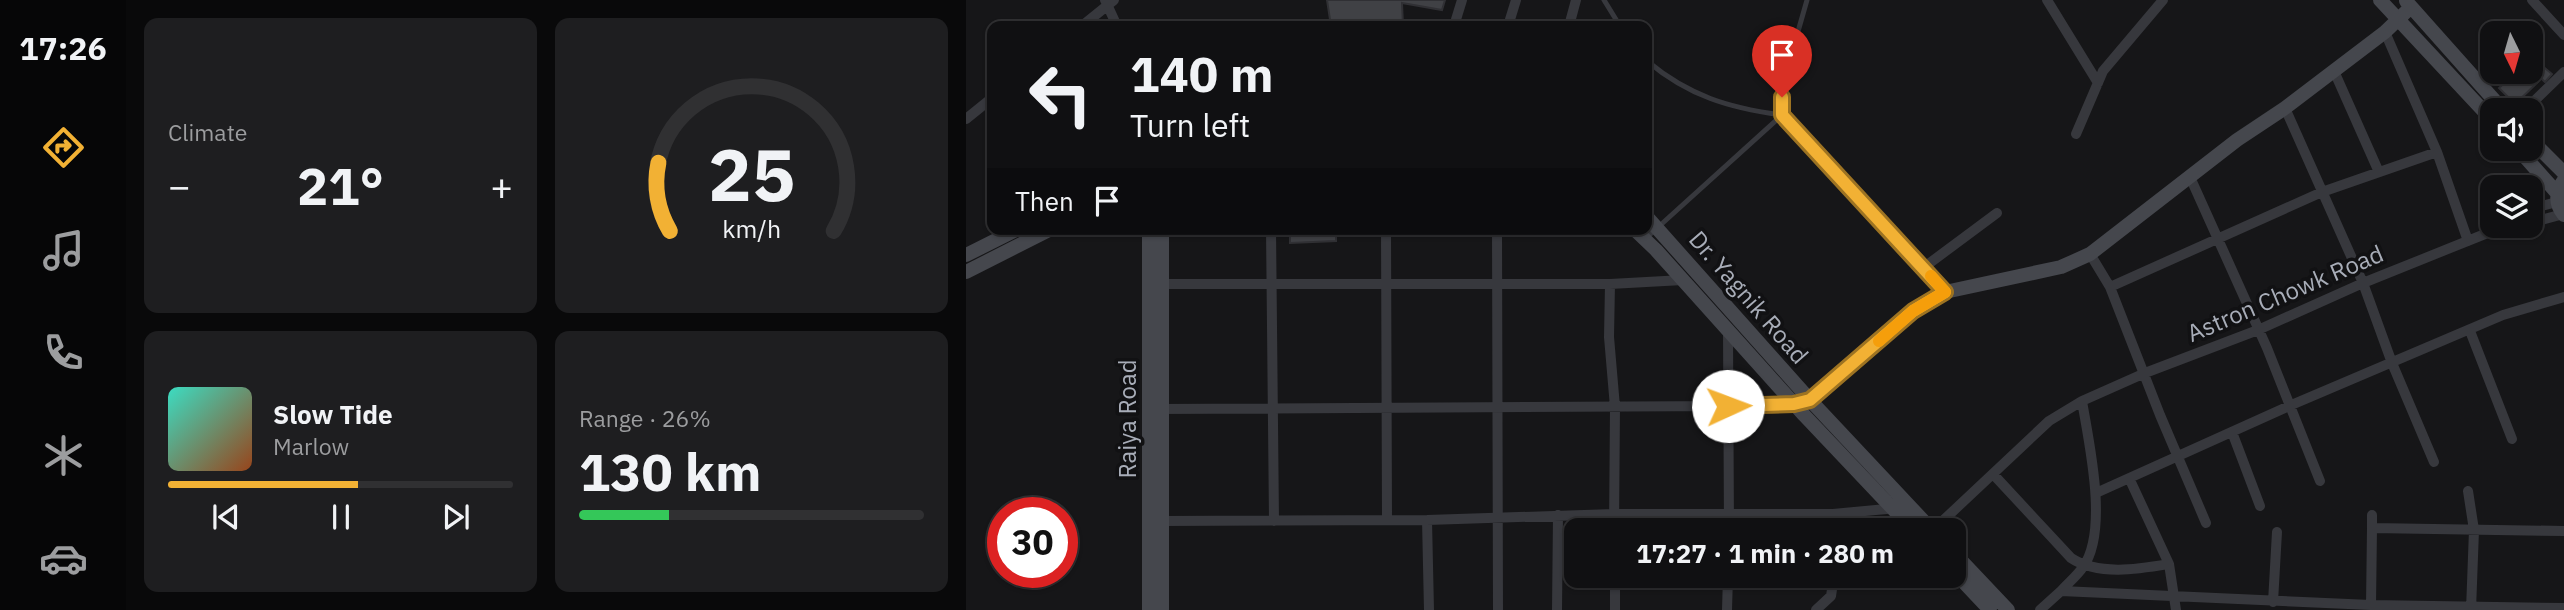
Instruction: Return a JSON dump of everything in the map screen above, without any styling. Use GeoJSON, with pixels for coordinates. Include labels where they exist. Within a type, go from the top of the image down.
{"type":"FeatureCollection","features":[{"type":"Feature","properties":{"kind":"street"},"geometry":{"type":"LineString","coordinates":[[1456,21],[1462,0]]}},
{"type":"Feature","properties":{"kind":"street"},"geometry":{"type":"LineString","coordinates":[[1510,21],[1516,0]]}},
{"type":"Feature","properties":{"kind":"street"},"geometry":{"type":"LineString","coordinates":[[1572,21],[1576,0]]}},
{"type":"Feature","properties":{"kind":"street"},"geometry":{"type":"LineString","coordinates":[[2047,0],[2098,83]]}},
{"type":"Feature","properties":{"kind":"street"},"geometry":{"type":"LineString","coordinates":[[2076,134],[2104,71],[2164,0]]}},
{"type":"Feature","properties":{"kind":"street"},"geometry":{"type":"LineString","coordinates":[[2380,0],[2480,107]]}},
{"type":"Feature","properties":{"kind":"street"},"geometry":{"type":"LineString","coordinates":[[2532,0],[2564,35]]}},
{"type":"Feature","properties":{"kind":"street"},"geometry":{"type":"LineString","coordinates":[[1088,21],[1109,2],[1115,21]]}},
{"type":"Feature","properties":{"kind":"street"},"geometry":{"type":"LineString","coordinates":[[1156,409],[1794,404],[1810,400],[1913,311],[1945,292],[2061,267],[2090,254],[2237,140],[2285,108],[2385,32],[2412,2],[2493,98]]}},
{"type":"Feature","properties":{"kind":"street"},"geometry":{"type":"LineString","coordinates":[[2385,32],[2437,152],[2468,241]]}},
{"type":"Feature","properties":{"kind":"street"},"geometry":{"type":"LineString","coordinates":[[2334,71],[2378,170]]}},
{"type":"Feature","properties":{"kind":"street"},"geometry":{"type":"LineString","coordinates":[[2537,98],[2564,72]]}},
{"type":"Feature","properties":{"kind":"street"},"geometry":{"type":"LineString","coordinates":[[966,119],[987,102]]}},
{"type":"Feature","properties":{"kind":"street"},"geometry":{"type":"LineString","coordinates":[[2285,108],[2363,283],[2392,363],[2434,462]]}},
{"type":"Feature","properties":{"kind":"street"},"geometry":{"type":"LineString","coordinates":[[2110,287],[2322,192],[2378,170],[2437,152]]}},
{"type":"Feature","properties":{"kind":"street"},"geometry":{"type":"LineString","coordinates":[[2543,152],[2564,173]]}},
{"type":"Feature","properties":{"kind":"street"},"geometry":{"type":"LineString","coordinates":[[2528,161],[2561,201]]}},
{"type":"Feature","properties":{"kind":"street"},"geometry":{"type":"LineString","coordinates":[[2190,177],[2220,240],[2320,481]]}},
{"type":"Feature","properties":{"kind":"street"},"geometry":{"type":"LineString","coordinates":[[2543,206],[2561,201]]}},
{"type":"Feature","properties":{"kind":"street"},"geometry":{"type":"LineString","coordinates":[[2543,214],[2561,201]]}},
{"type":"Feature","properties":{"kind":"street"},"geometry":{"type":"LineString","coordinates":[[1923,268],[1997,213]]}},
{"type":"Feature","properties":{"kind":"street","name":"Dr. Yagnik Road"},"geometry":{"type":"LineString","coordinates":[[1652,222],[1810,400],[1900,508],[1915,518]]}},
{"type":"Feature","properties":{"kind":"street"},"geometry":{"type":"LineString","coordinates":[[966,255],[1006,235]]}},
{"type":"Feature","properties":{"kind":"street"},"geometry":{"type":"LineString","coordinates":[[966,272],[1039,235]]}},
{"type":"Feature","properties":{"kind":"street","name":"Raiya Road"},"geometry":{"type":"LineString","coordinates":[[1150,235],[1156,284]]}},
{"type":"Feature","properties":{"kind":"street","name":"Raiya Road"},"geometry":{"type":"LineString","coordinates":[[1149,610],[1156,409],[1156,284],[1160,235]]}},
{"type":"Feature","properties":{"kind":"street"},"geometry":{"type":"LineString","coordinates":[[1271,235],[1274,521]]}},
{"type":"Feature","properties":{"kind":"street"},"geometry":{"type":"LineString","coordinates":[[1386,235],[1387,519]]}},
{"type":"Feature","properties":{"kind":"street"},"geometry":{"type":"LineString","coordinates":[[1497,235],[1498,610]]}},
{"type":"Feature","properties":{"kind":"street"},"geometry":{"type":"LineString","coordinates":[[1641,235],[1794,404],[1900,508],[1906,518]]}},
{"type":"Feature","properties":{"kind":"street","name":"Astron Chowk Road"},"geometry":{"type":"LineString","coordinates":[[1945,518],[2049,421],[2082,401],[2480,236]]}},
{"type":"Feature","properties":{"kind":"street"},"geometry":{"type":"LineString","coordinates":[[2090,254],[2110,287],[2206,523]]}},
{"type":"Feature","properties":{"kind":"street"},"geometry":{"type":"LineString","coordinates":[[1156,284],[1610,284],[1683,280]]}},
{"type":"Feature","properties":{"kind":"street"},"geometry":{"type":"LineString","coordinates":[[1610,284],[1609,337],[1615,407],[1614,518]]}},
{"type":"Feature","properties":{"kind":"street"},"geometry":{"type":"LineString","coordinates":[[2096,493],[2130,480],[2289,406],[2503,315],[2564,297]]}},
{"type":"Feature","properties":{"kind":"street"},"geometry":{"type":"LineString","coordinates":[[1728,331],[1729,518]]}},
{"type":"Feature","properties":{"kind":"street"},"geometry":{"type":"LineString","coordinates":[[2470,331],[2511,439]]}},
{"type":"Feature","properties":{"kind":"street"},"geometry":{"type":"LineString","coordinates":[[2040,610],[2084,566],[2093,538],[2096,493],[2082,401]]}},
{"type":"Feature","properties":{"kind":"street","name":"Raiya Road"},"geometry":{"type":"LineString","coordinates":[[1156,409],[1162,521],[1161,610]]}},
{"type":"Feature","properties":{"kind":"street"},"geometry":{"type":"LineString","coordinates":[[2232,432],[2260,506]]}},
{"type":"Feature","properties":{"kind":"street"},"geometry":{"type":"LineString","coordinates":[[1993,474],[2071,558],[2084,566],[2125,569],[2169,564]]}},
{"type":"Feature","properties":{"kind":"street"},"geometry":{"type":"LineString","coordinates":[[2130,480],[2169,564],[2176,596],[2176,610]]}},
{"type":"Feature","properties":{"kind":"street"},"geometry":{"type":"LineString","coordinates":[[2468,491],[2473,530],[2472,609]]}},
{"type":"Feature","properties":{"kind":"street"},"geometry":{"type":"LineString","coordinates":[[1162,521],[1427,520],[1614,514],[1833,514],[1900,508]]}},
{"type":"Feature","properties":{"kind":"street"},"geometry":{"type":"LineString","coordinates":[[1833,514],[1833,518]]}},
{"type":"Feature","properties":{"kind":"street"},"geometry":{"type":"LineString","coordinates":[[1557,610],[1558,515]]}},
{"type":"Feature","properties":{"kind":"street"},"geometry":{"type":"LineString","coordinates":[[2371,605],[2372,515]]}},
{"type":"Feature","properties":{"kind":"street"},"geometry":{"type":"LineString","coordinates":[[1427,520],[1429,610]]}},
{"type":"Feature","properties":{"kind":"street"},"geometry":{"type":"LineString","coordinates":[[2372,528],[2564,531]]}},
{"type":"Feature","properties":{"kind":"street"},"geometry":{"type":"LineString","coordinates":[[2277,532],[2280,605]]}},
{"type":"Feature","properties":{"kind":"street"},"geometry":{"type":"LineString","coordinates":[[1966,568],[1999,608]]}},
{"type":"Feature","properties":{"kind":"street"},"geometry":{"type":"LineString","coordinates":[[1966,582],[1999,608]]}},
{"type":"Feature","properties":{"kind":"street"},"geometry":{"type":"LineString","coordinates":[[1615,588],[1615,610]]}},
{"type":"Feature","properties":{"kind":"street"},"geometry":{"type":"LineString","coordinates":[[1727,610],[1728,588]]}},
{"type":"Feature","properties":{"kind":"street"},"geometry":{"type":"LineString","coordinates":[[1816,610],[1831,596],[1832,588]]}},
{"type":"Feature","properties":{"kind":"street"},"geometry":{"type":"LineString","coordinates":[[2061,591],[2176,596],[2280,605],[2564,608]]}},
{"type":"Feature","properties":{"kind":"lane"},"geometry":{"type":"LineString","coordinates":[[1604,0],[1617,21]]}},
{"type":"Feature","properties":{"kind":"lane"},"geometry":{"type":"LineString","coordinates":[[1782,115],[1785,78],[1807,0]]}},
{"type":"Feature","properties":{"kind":"lane"},"geometry":{"type":"LineString","coordinates":[[1652,64],[1700,96],[1740,109],[1782,115],[1945,292]]}},
{"type":"Feature","properties":{"kind":"lane"},"geometry":{"type":"LineString","coordinates":[[1652,222],[1782,115]]}},
{"type":"Feature","properties":{"kind":"lane"},"geometry":{"type":"LineString","coordinates":[[1646,239],[1647,235]]}},
{"type":"Feature","properties":{"kind":"building"},"geometry":{"type":"Polygon","coordinates":[[[1327,0],[1445,0],[1442,10],[1402,3],[1403,21],[1330,21],[1327,0]]]}},
{"type":"Feature","properties":{"kind":"building"},"geometry":{"type":"Polygon","coordinates":[[[2543,66],[2552,74],[2545,82],[2543,80],[2543,66]]]}},
{"type":"Feature","properties":{"kind":"building"},"geometry":{"type":"Polygon","coordinates":[[[2503,84],[2536,84],[2521,98],[2509,98],[2499,88],[2503,84]]]}},
{"type":"Feature","properties":{"kind":"building"},"geometry":{"type":"Polygon","coordinates":[[[1290,235],[1336,235],[1336,241],[1290,243],[1290,235]]]}},
{"type":"Feature","properties":{"kind":"slow traffic"},"geometry":{"type":"LineString","coordinates":[[1879,341],[1913,311],[1945,292],[1931,276]]}},
{"type":"Feature","properties":{"kind":"route"},"geometry":{"type":"LineString","coordinates":[[1728,406],[1794,404],[1810,400],[1913,311],[1945,292],[1782,115],[1782,97]]}}]}
